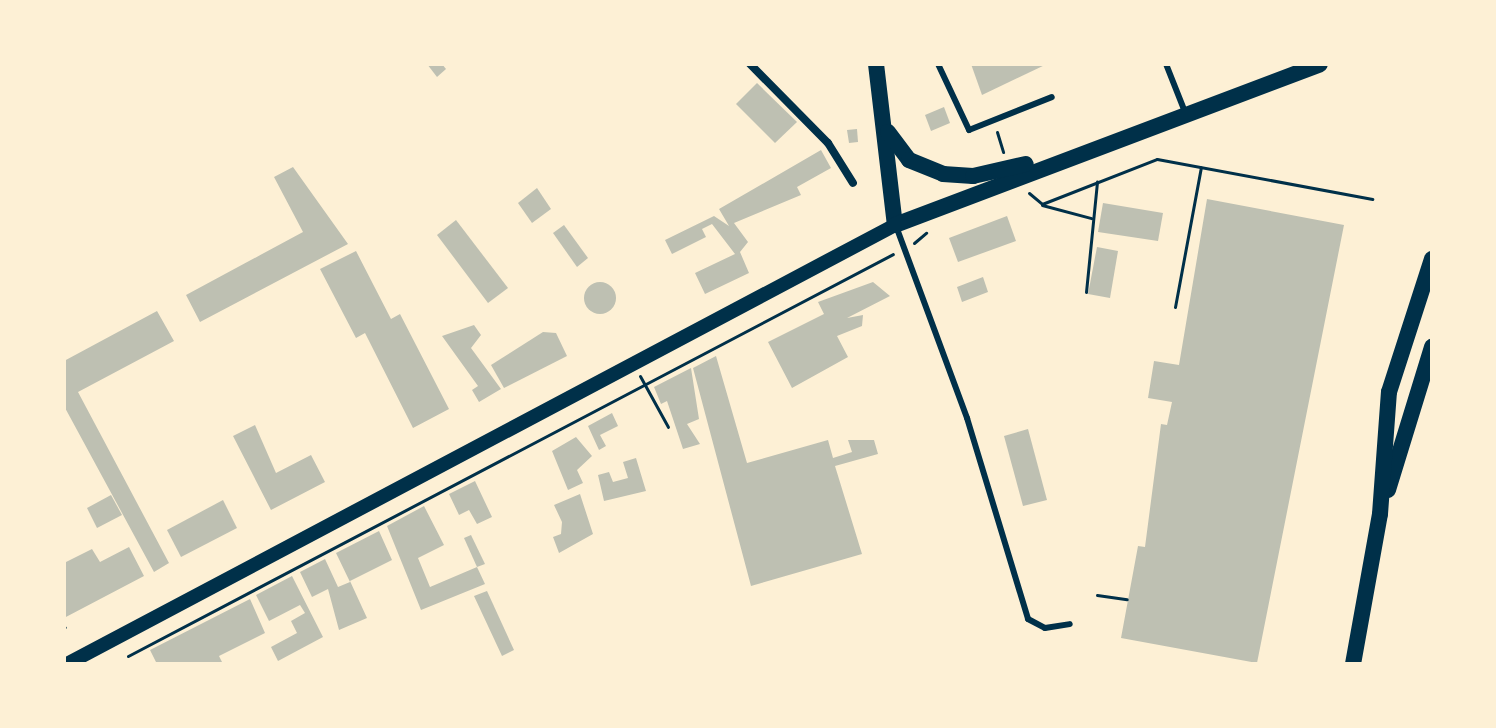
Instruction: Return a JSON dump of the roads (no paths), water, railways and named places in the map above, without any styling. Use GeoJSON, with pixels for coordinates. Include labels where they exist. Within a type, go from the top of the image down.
{"type":"FeatureCollection","features":[{"type":"Feature","properties":{"kind":"main road"},"geometry":{"type":"LineString","coordinates":[[876,64],[895,225],[1067,155],[1320,64]]}},
{"type":"Feature","properties":{"kind":"main road"},"geometry":{"type":"LineString","coordinates":[[882,111],[900,151],[943,174],[988,174],[1067,155]]}},
{"type":"Feature","properties":{"kind":"main road"},"geometry":{"type":"LineString","coordinates":[[1353,664],[1380,514],[1389,392],[1432,259]]}},
{"type":"Feature","properties":{"kind":"main road"},"geometry":{"type":"LineString","coordinates":[[1380,514],[1432,347]]}},
{"type":"Feature","properties":{"kind":"street"},"geometry":{"type":"LineString","coordinates":[[750,64],[828,143],[853,183]]}},
{"type":"Feature","properties":{"kind":"street"},"geometry":{"type":"LineString","coordinates":[[67,664],[895,225]]}},
{"type":"Feature","properties":{"kind":"lane"},"geometry":{"type":"LineString","coordinates":[[938,64],[965,128],[993,121],[1052,97]]}},
{"type":"Feature","properties":{"kind":"lane"},"geometry":{"type":"LineString","coordinates":[[1166,64],[1185,112]]}},
{"type":"Feature","properties":{"kind":"lane"},"geometry":{"type":"LineString","coordinates":[[895,225],[967,418],[1028,619],[1045,628],[1070,624]]}}]}
